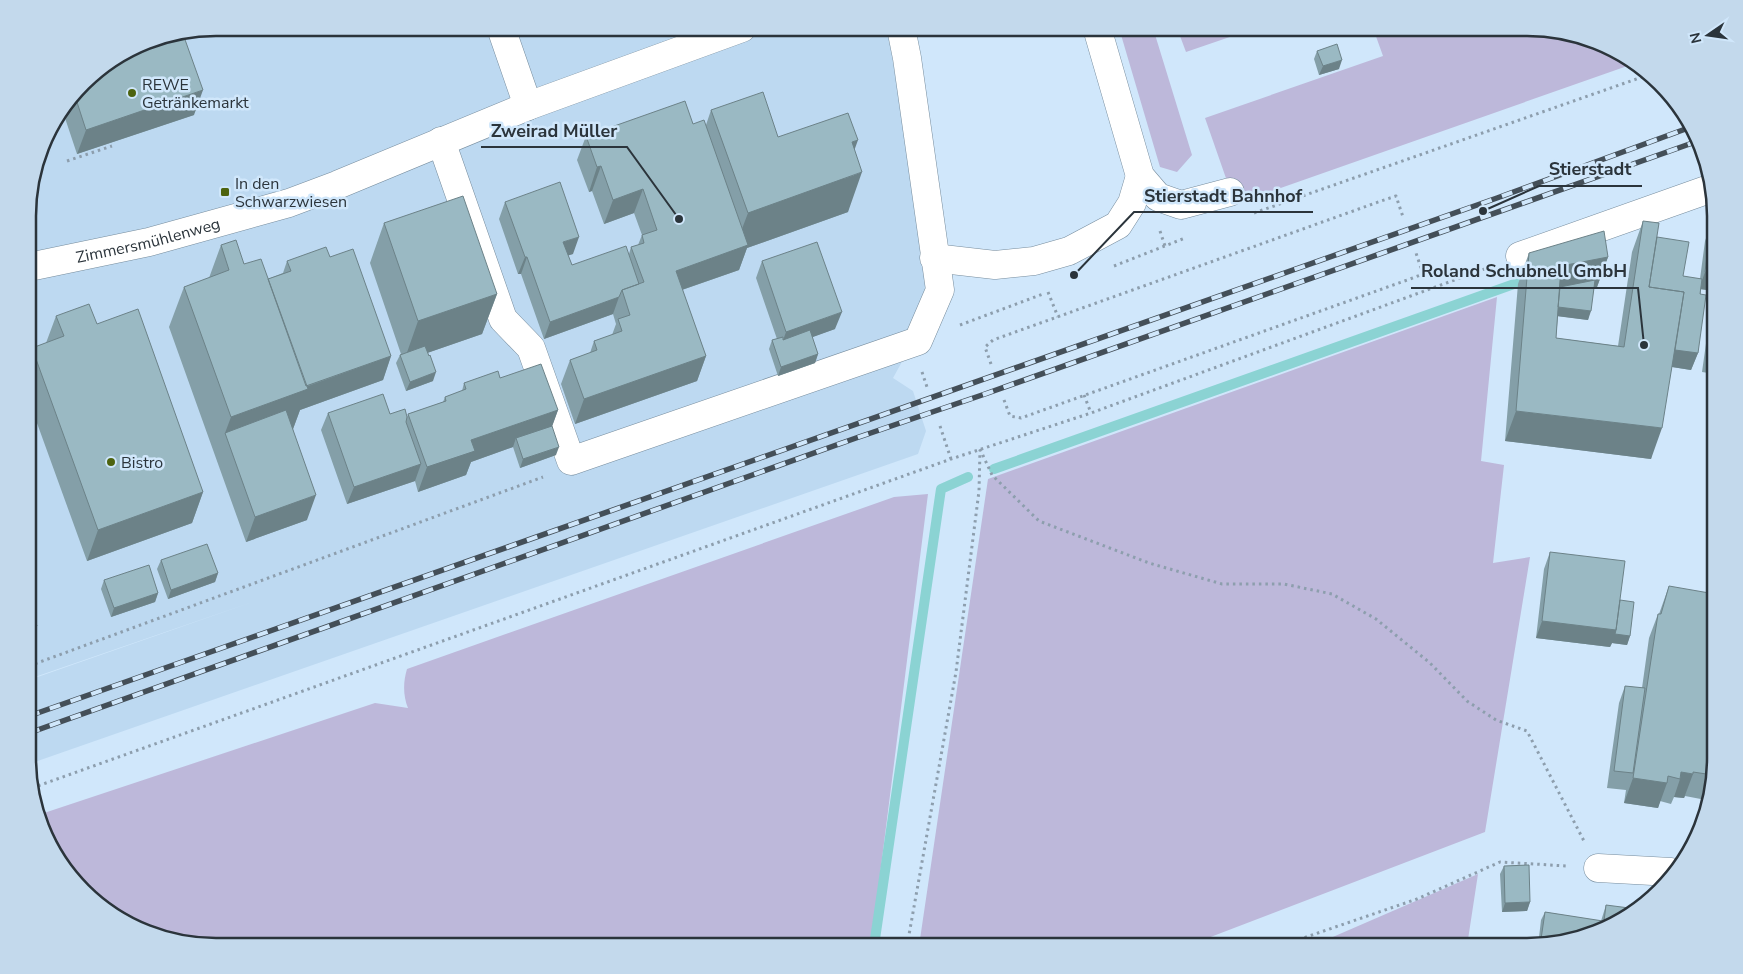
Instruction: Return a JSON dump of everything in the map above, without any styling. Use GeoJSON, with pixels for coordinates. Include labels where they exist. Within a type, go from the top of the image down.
{"type":"FeatureCollection","features":[{"type":"Feature","properties":{"kind":"street"},"geometry":{"type":"LineString","coordinates":[[505,36],[528,106]]}},
{"type":"Feature","properties":{"kind":"street","name":"Zimmersmühlenweg"},"geometry":{"type":"LineString","coordinates":[[36,266],[149,242],[289,203],[528,106],[720,36]]}},
{"type":"Feature","properties":{"kind":"street"},"geometry":{"type":"LineString","coordinates":[[441,141],[503,319],[531,348],[571,461],[918,341],[940,290],[903,36]]}},
{"type":"Feature","properties":{"kind":"street"},"geometry":{"type":"LineString","coordinates":[[1098,36],[1140,176],[1158,197],[1181,205],[1230,192]]}},
{"type":"Feature","properties":{"kind":"street"},"geometry":{"type":"LineString","coordinates":[[934,258],[995,265],[1034,261],[1069,251],[1118,225],[1132,204],[1140,176]]}},
{"type":"Feature","properties":{"kind":"street"},"geometry":{"type":"LineString","coordinates":[[1520,256],[1705,191]]}},
{"type":"Feature","properties":{"kind":"street"},"geometry":{"type":"LineString","coordinates":[[1598,868],[1665,872]]}},
{"type":"Feature","properties":{"kind":"path"},"geometry":{"type":"LineString","coordinates":[[1251,214],[1641,78]]}},
{"type":"Feature","properties":{"kind":"path"},"geometry":{"type":"LineString","coordinates":[[67,160],[112,146]]}},
{"type":"Feature","properties":{"kind":"path"},"geometry":{"type":"LineString","coordinates":[[991,364],[985,347],[993,340],[1396,196],[1403,217]]}},
{"type":"Feature","properties":{"kind":"path"},"geometry":{"type":"LineString","coordinates":[[1111,267],[1189,236]]}},
{"type":"Feature","properties":{"kind":"path"},"geometry":{"type":"LineString","coordinates":[[1004,400],[1010,416],[1022,418],[1423,274],[1416,253]]}},
{"type":"Feature","properties":{"kind":"path"},"geometry":{"type":"LineString","coordinates":[[39,786],[951,459],[1091,413],[1520,256]]}},
{"type":"Feature","properties":{"kind":"path"},"geometry":{"type":"LineString","coordinates":[[918,341],[1048,292],[1058,317]]}},
{"type":"Feature","properties":{"kind":"path"},"geometry":{"type":"LineString","coordinates":[[921,368],[927,387]]}},
{"type":"Feature","properties":{"kind":"path"},"geometry":{"type":"LineString","coordinates":[[1084,395],[1091,413]]}},
{"type":"Feature","properties":{"kind":"path"},"geometry":{"type":"LineString","coordinates":[[940,426],[951,459]]}},
{"type":"Feature","properties":{"kind":"path"},"geometry":{"type":"LineString","coordinates":[[980,449],[992,475],[1039,522],[1149,564],[1222,584],[1284,584],[1332,594],[1376,619],[1430,663],[1467,702],[1496,720],[1527,730],[1598,868]]}},
{"type":"Feature","properties":{"kind":"path"},"geometry":{"type":"LineString","coordinates":[[909,938],[956,672],[980,491],[980,449]]}},
{"type":"Feature","properties":{"kind":"path"},"geometry":{"type":"LineString","coordinates":[[36,663],[565,469],[571,461]]}},
{"type":"Feature","properties":{"kind":"path"},"geometry":{"type":"LineString","coordinates":[[1303,938],[1417,899],[1500,862],[1598,868]]}},
{"type":"Feature","properties":{"kind":"shaded area"},"geometry":{"type":"Polygon","coordinates":[[[217,36],[888,36],[934,304],[893,378],[913,391],[926,431],[918,454],[36,761],[36,678],[258,600],[36,677],[36,217],[38,193],[42,170],[60,126],[89,89],[126,60],[148,50],[170,42],[217,36]]]}},
{"type":"Feature","properties":{"kind":"shaded area"},"geometry":{"type":"Polygon","coordinates":[[[1121,36],[1155,36],[1192,155],[1177,172],[1160,167],[1121,36]]]}},
{"type":"Feature","properties":{"kind":"shaded area"},"geometry":{"type":"Polygon","coordinates":[[[1180,36],[1233,36],[1186,52],[1180,36]]]}},
{"type":"Feature","properties":{"kind":"shaded area"},"geometry":{"type":"Polygon","coordinates":[[[1376,36],[1526,36],[1573,42],[1617,60],[1626,66],[1235,204],[1205,118],[1383,56],[1376,36]]]}},
{"type":"Feature","properties":{"kind":"shaded area"},"geometry":{"type":"Polygon","coordinates":[[[1497,297],[1481,461],[1504,465],[1493,563],[1530,557],[1485,832],[1208,938],[920,938],[988,479],[1497,297]]]}},
{"type":"Feature","properties":{"kind":"shaded area"},"geometry":{"type":"Polygon","coordinates":[[[928,494],[872,938],[217,938],[193,936],[170,932],[148,924],[116,907],[81,876],[60,848],[50,826],[45,813],[375,703],[408,708],[404,689],[407,669],[894,497],[928,494]]]}},
{"type":"Feature","properties":{"kind":"shaded area"},"geometry":{"type":"Polygon","coordinates":[[[1478,874],[1468,938],[1330,938],[1478,874]]]}},
{"type":"Feature","properties":{"kind":"building"},"geometry":{"type":"Polygon","coordinates":[[[185,39],[203,90],[86,130],[77,103],[89,89],[126,60],[170,42],[185,39]]]}},
{"type":"Feature","properties":{"kind":"building"},"geometry":{"type":"Polygon","coordinates":[[[1337,44],[1342,60],[1323,66],[1317,51],[1337,44]]]}},
{"type":"Feature","properties":{"kind":"building"},"geometry":{"type":"Polygon","coordinates":[[[763,92],[778,137],[848,113],[858,140],[852,142],[862,172],[748,213],[711,110],[763,92]]]}},
{"type":"Feature","properties":{"kind":"building"},"geometry":{"type":"Polygon","coordinates":[[[685,101],[693,124],[704,120],[748,245],[676,271],[706,356],[584,399],[570,360],[597,350],[594,341],[622,331],[618,319],[630,315],[622,290],[644,282],[631,247],[644,243],[642,235],[657,230],[643,189],[613,200],[601,166],[597,167],[586,136],[685,101]]]}},
{"type":"Feature","properties":{"kind":"building"},"geometry":{"type":"Polygon","coordinates":[[[560,182],[579,237],[563,242],[572,265],[626,246],[639,284],[622,290],[619,297],[550,322],[505,202],[560,182]]]}},
{"type":"Feature","properties":{"kind":"building"},"geometry":{"type":"Polygon","coordinates":[[[463,196],[497,294],[418,321],[384,223],[463,196]]]}},
{"type":"Feature","properties":{"kind":"building"},"geometry":{"type":"Polygon","coordinates":[[[1643,221],[1659,223],[1649,287],[1684,292],[1662,428],[1516,411],[1529,253],[1604,231],[1608,257],[1561,266],[1556,338],[1624,347],[1643,221]]]}},
{"type":"Feature","properties":{"kind":"building"},"geometry":{"type":"Polygon","coordinates":[[[1657,237],[1689,242],[1683,276],[1702,279],[1700,294],[1706,295],[1698,353],[1675,350],[1684,292],[1649,287],[1657,237]]]}},
{"type":"Feature","properties":{"kind":"building"},"geometry":{"type":"Polygon","coordinates":[[[236,240],[244,264],[261,259],[308,389],[231,417],[184,287],[229,270],[221,245],[236,240]]]}},
{"type":"Feature","properties":{"kind":"building"},"geometry":{"type":"Polygon","coordinates":[[[817,242],[842,312],[786,332],[762,261],[817,242]]]}},
{"type":"Feature","properties":{"kind":"building"},"geometry":{"type":"Polygon","coordinates":[[[326,247],[330,257],[353,249],[391,356],[306,386],[268,279],[291,271],[287,261],[326,247]]]}},
{"type":"Feature","properties":{"kind":"building"},"geometry":{"type":"Polygon","coordinates":[[[1707,256],[1707,272],[1705,272],[1707,256]]]}},
{"type":"Feature","properties":{"kind":"building"},"geometry":{"type":"Polygon","coordinates":[[[1595,280],[1591,311],[1558,307],[1560,287],[1595,280]]]}},
{"type":"Feature","properties":{"kind":"building","name":"Bistro"},"geometry":{"type":"Polygon","coordinates":[[[89,304],[97,324],[138,309],[203,492],[98,530],[36,359],[36,346],[64,336],[56,316],[89,304]]]}},
{"type":"Feature","properties":{"kind":"building"},"geometry":{"type":"Polygon","coordinates":[[[810,330],[818,354],[781,367],[772,340],[783,337],[783,340],[810,330]]]}},
{"type":"Feature","properties":{"kind":"building"},"geometry":{"type":"Polygon","coordinates":[[[425,346],[436,372],[410,382],[400,355],[425,346]]]}},
{"type":"Feature","properties":{"kind":"building"},"geometry":{"type":"Polygon","coordinates":[[[541,364],[558,410],[471,440],[475,451],[427,467],[408,414],[446,401],[445,397],[466,389],[464,383],[498,371],[500,378],[541,364]]]}},
{"type":"Feature","properties":{"kind":"building"},"geometry":{"type":"Polygon","coordinates":[[[383,394],[390,414],[405,409],[406,422],[421,464],[354,487],[328,413],[383,394]]]}},
{"type":"Feature","properties":{"kind":"building"},"geometry":{"type":"Polygon","coordinates":[[[286,410],[316,495],[255,517],[225,433],[286,410]]]}},
{"type":"Feature","properties":{"kind":"building"},"geometry":{"type":"Polygon","coordinates":[[[552,426],[559,447],[523,459],[516,438],[552,426]]]}},
{"type":"Feature","properties":{"kind":"building"},"geometry":{"type":"Polygon","coordinates":[[[207,544],[218,573],[171,590],[161,560],[207,544]]]}},
{"type":"Feature","properties":{"kind":"building"},"geometry":{"type":"Polygon","coordinates":[[[1550,552],[1625,561],[1616,630],[1542,621],[1550,552]]]}},
{"type":"Feature","properties":{"kind":"building"},"geometry":{"type":"Polygon","coordinates":[[[149,565],[158,593],[114,608],[104,580],[149,565]]]}},
{"type":"Feature","properties":{"kind":"building"},"geometry":{"type":"Polygon","coordinates":[[[1669,586],[1707,593],[1706,774],[1681,772],[1680,779],[1668,776],[1667,783],[1633,778],[1658,614],[1661,614],[1669,586]]]}},
{"type":"Feature","properties":{"kind":"building"},"geometry":{"type":"Polygon","coordinates":[[[1620,600],[1634,602],[1630,636],[1615,634],[1620,600]]]}},
{"type":"Feature","properties":{"kind":"building"},"geometry":{"type":"Polygon","coordinates":[[[1625,686],[1645,688],[1633,773],[1614,771],[1625,686]]]}},
{"type":"Feature","properties":{"kind":"building"},"geometry":{"type":"Polygon","coordinates":[[[1529,865],[1530,902],[1505,903],[1504,866],[1529,865]]]}},
{"type":"Feature","properties":{"kind":"building"},"geometry":{"type":"Polygon","coordinates":[[[1606,905],[1626,908],[1617,914],[1604,920],[1606,905]]]}},
{"type":"Feature","properties":{"kind":"building"},"geometry":{"type":"Polygon","coordinates":[[[1545,912],[1602,921],[1573,932],[1541,937],[1545,912]]]}},
{"type":"Feature","properties":{"kind":"waterway"},"geometry":{"type":"LineString","coordinates":[[994,469],[1531,278]]}},
{"type":"Feature","properties":{"kind":"waterway"},"geometry":{"type":"LineString","coordinates":[[875,938],[941,489],[968,477]]}},
{"type":"Feature","properties":{"kind":"railway"},"geometry":{"type":"LineString","coordinates":[[36,714],[1497,198],[1685,129]]}},
{"type":"Feature","properties":{"kind":"railway"},"geometry":{"type":"LineString","coordinates":[[36,731],[856,438],[1691,144]]}},
{"type":"Feature","properties":{"kind":"place","name":"REWE Getränkemarkt"},"geometry":{"type":"Point","coordinates":[132,93]}},
{"type":"Feature","properties":{"kind":"place","name":"In den Schwarzwiesen"},"geometry":{"type":"Point","coordinates":[225,192]}},
{"type":"Feature","properties":{"kind":"place","name":"Stierstadt"},"geometry":{"type":"Point","coordinates":[1483,211]}},
{"type":"Feature","properties":{"kind":"place","name":"Zweirad Müller"},"geometry":{"type":"Point","coordinates":[679,219]}},
{"type":"Feature","properties":{"kind":"place","name":"Stierstadt Bahnhof"},"geometry":{"type":"Point","coordinates":[1074,275]}},
{"type":"Feature","properties":{"kind":"place","name":"Roland Schubnell GmbH"},"geometry":{"type":"Point","coordinates":[1644,345]}},
{"type":"Feature","properties":{"kind":"place","name":"Bistro"},"geometry":{"type":"Point","coordinates":[111,462]}}]}
